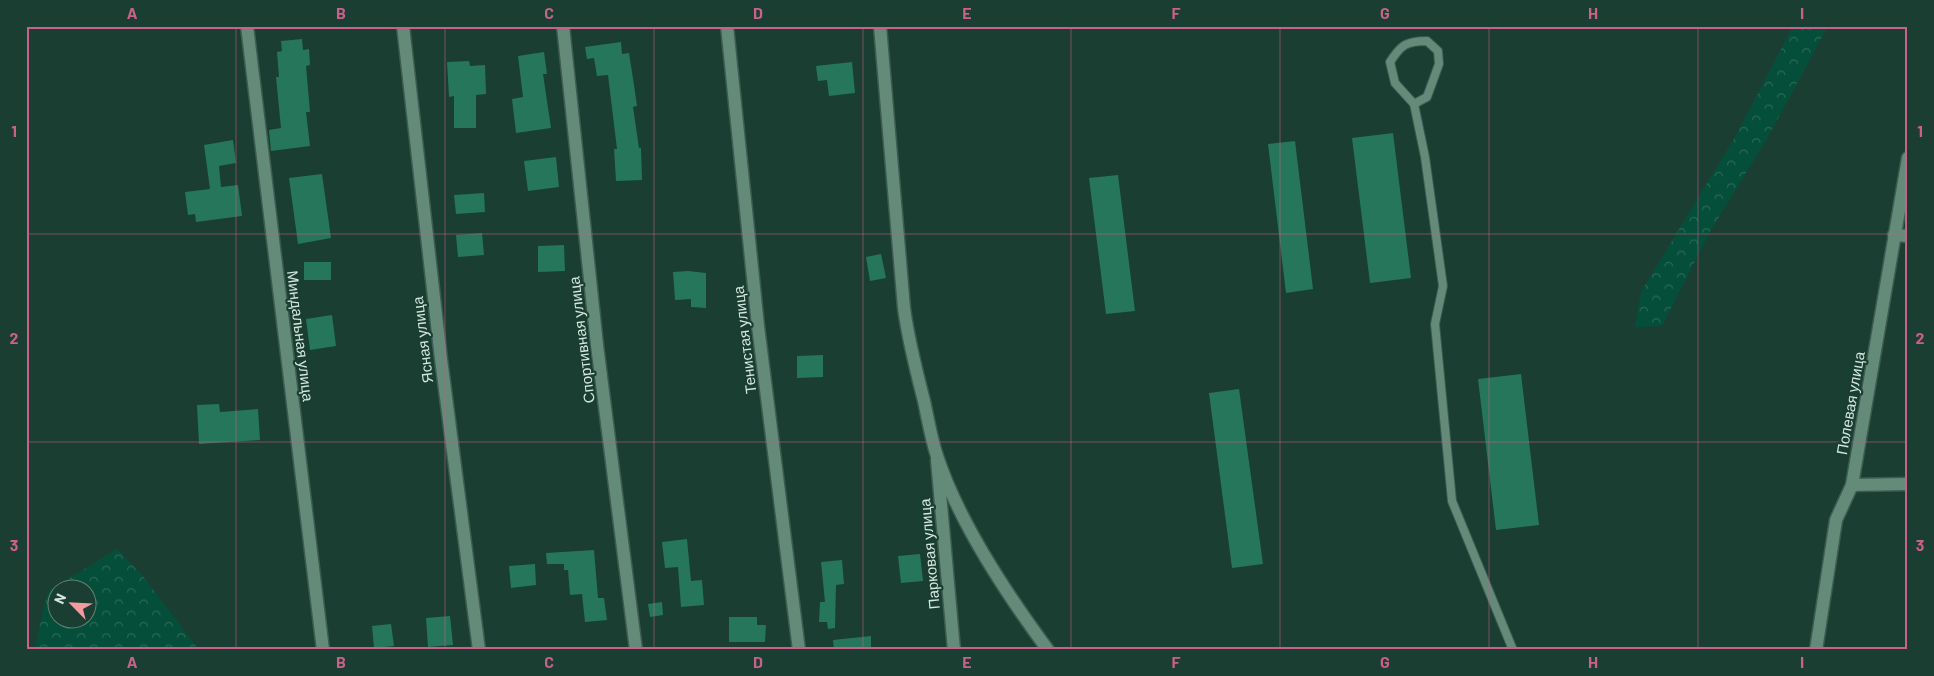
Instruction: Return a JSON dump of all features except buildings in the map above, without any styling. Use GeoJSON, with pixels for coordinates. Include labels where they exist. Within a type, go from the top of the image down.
{"type":"FeatureCollection","features":[{"type":"Feature","properties":{"kind":"street","name":"Миндальная улица"},"geometry":{"type":"LineString","coordinates":[[247,26],[323,650]]}},
{"type":"Feature","properties":{"kind":"street","name":"Ясная улица"},"geometry":{"type":"LineString","coordinates":[[403,26],[440,359],[479,650]]}},
{"type":"Feature","properties":{"kind":"street","name":"Спортивная улица"},"geometry":{"type":"LineString","coordinates":[[563,26],[597,345],[636,650]]}},
{"type":"Feature","properties":{"kind":"street","name":"Тенистая улица"},"geometry":{"type":"LineString","coordinates":[[727,26],[758,326],[799,650]]}},
{"type":"Feature","properties":{"kind":"street"},"geometry":{"type":"LineString","coordinates":[[880,26],[904,308],[907,330],[936,456],[951,490],[982,549],[1016,607],[1048,650]]}},
{"type":"Feature","properties":{"kind":"street","name":"Полевая улица"},"geometry":{"type":"LineString","coordinates":[[1816,650],[1836,520],[1852,485],[1908,158]]}},
{"type":"Feature","properties":{"kind":"street"},"geometry":{"type":"LineString","coordinates":[[1894,235],[1908,236]]}},
{"type":"Feature","properties":{"kind":"street","name":"Парковая улица"},"geometry":{"type":"LineString","coordinates":[[936,456],[954,650]]}},
{"type":"Feature","properties":{"kind":"street"},"geometry":{"type":"LineString","coordinates":[[1852,485],[1908,484]]}},
{"type":"Feature","properties":{"kind":"lane"},"geometry":{"type":"LineString","coordinates":[[1414,104],[1426,97],[1439,64],[1438,51],[1428,42],[1414,41],[1400,47],[1390,62],[1395,83],[1414,104],[1425,157],[1443,286],[1435,324],[1452,501],[1513,650]]}},
{"type":"Feature","properties":{"kind":"green space"},"geometry":{"type":"Polygon","coordinates":[[[1793,26],[1828,26],[1768,137],[1711,230],[1662,326],[1635,327],[1641,292],[1735,137],[1793,26]]]}},
{"type":"Feature","properties":{"kind":"green space"},"geometry":{"type":"Polygon","coordinates":[[[117,549],[143,576],[199,650],[34,650],[48,591],[48,628],[98,628],[98,578],[69,578],[117,549]]]}}]}
